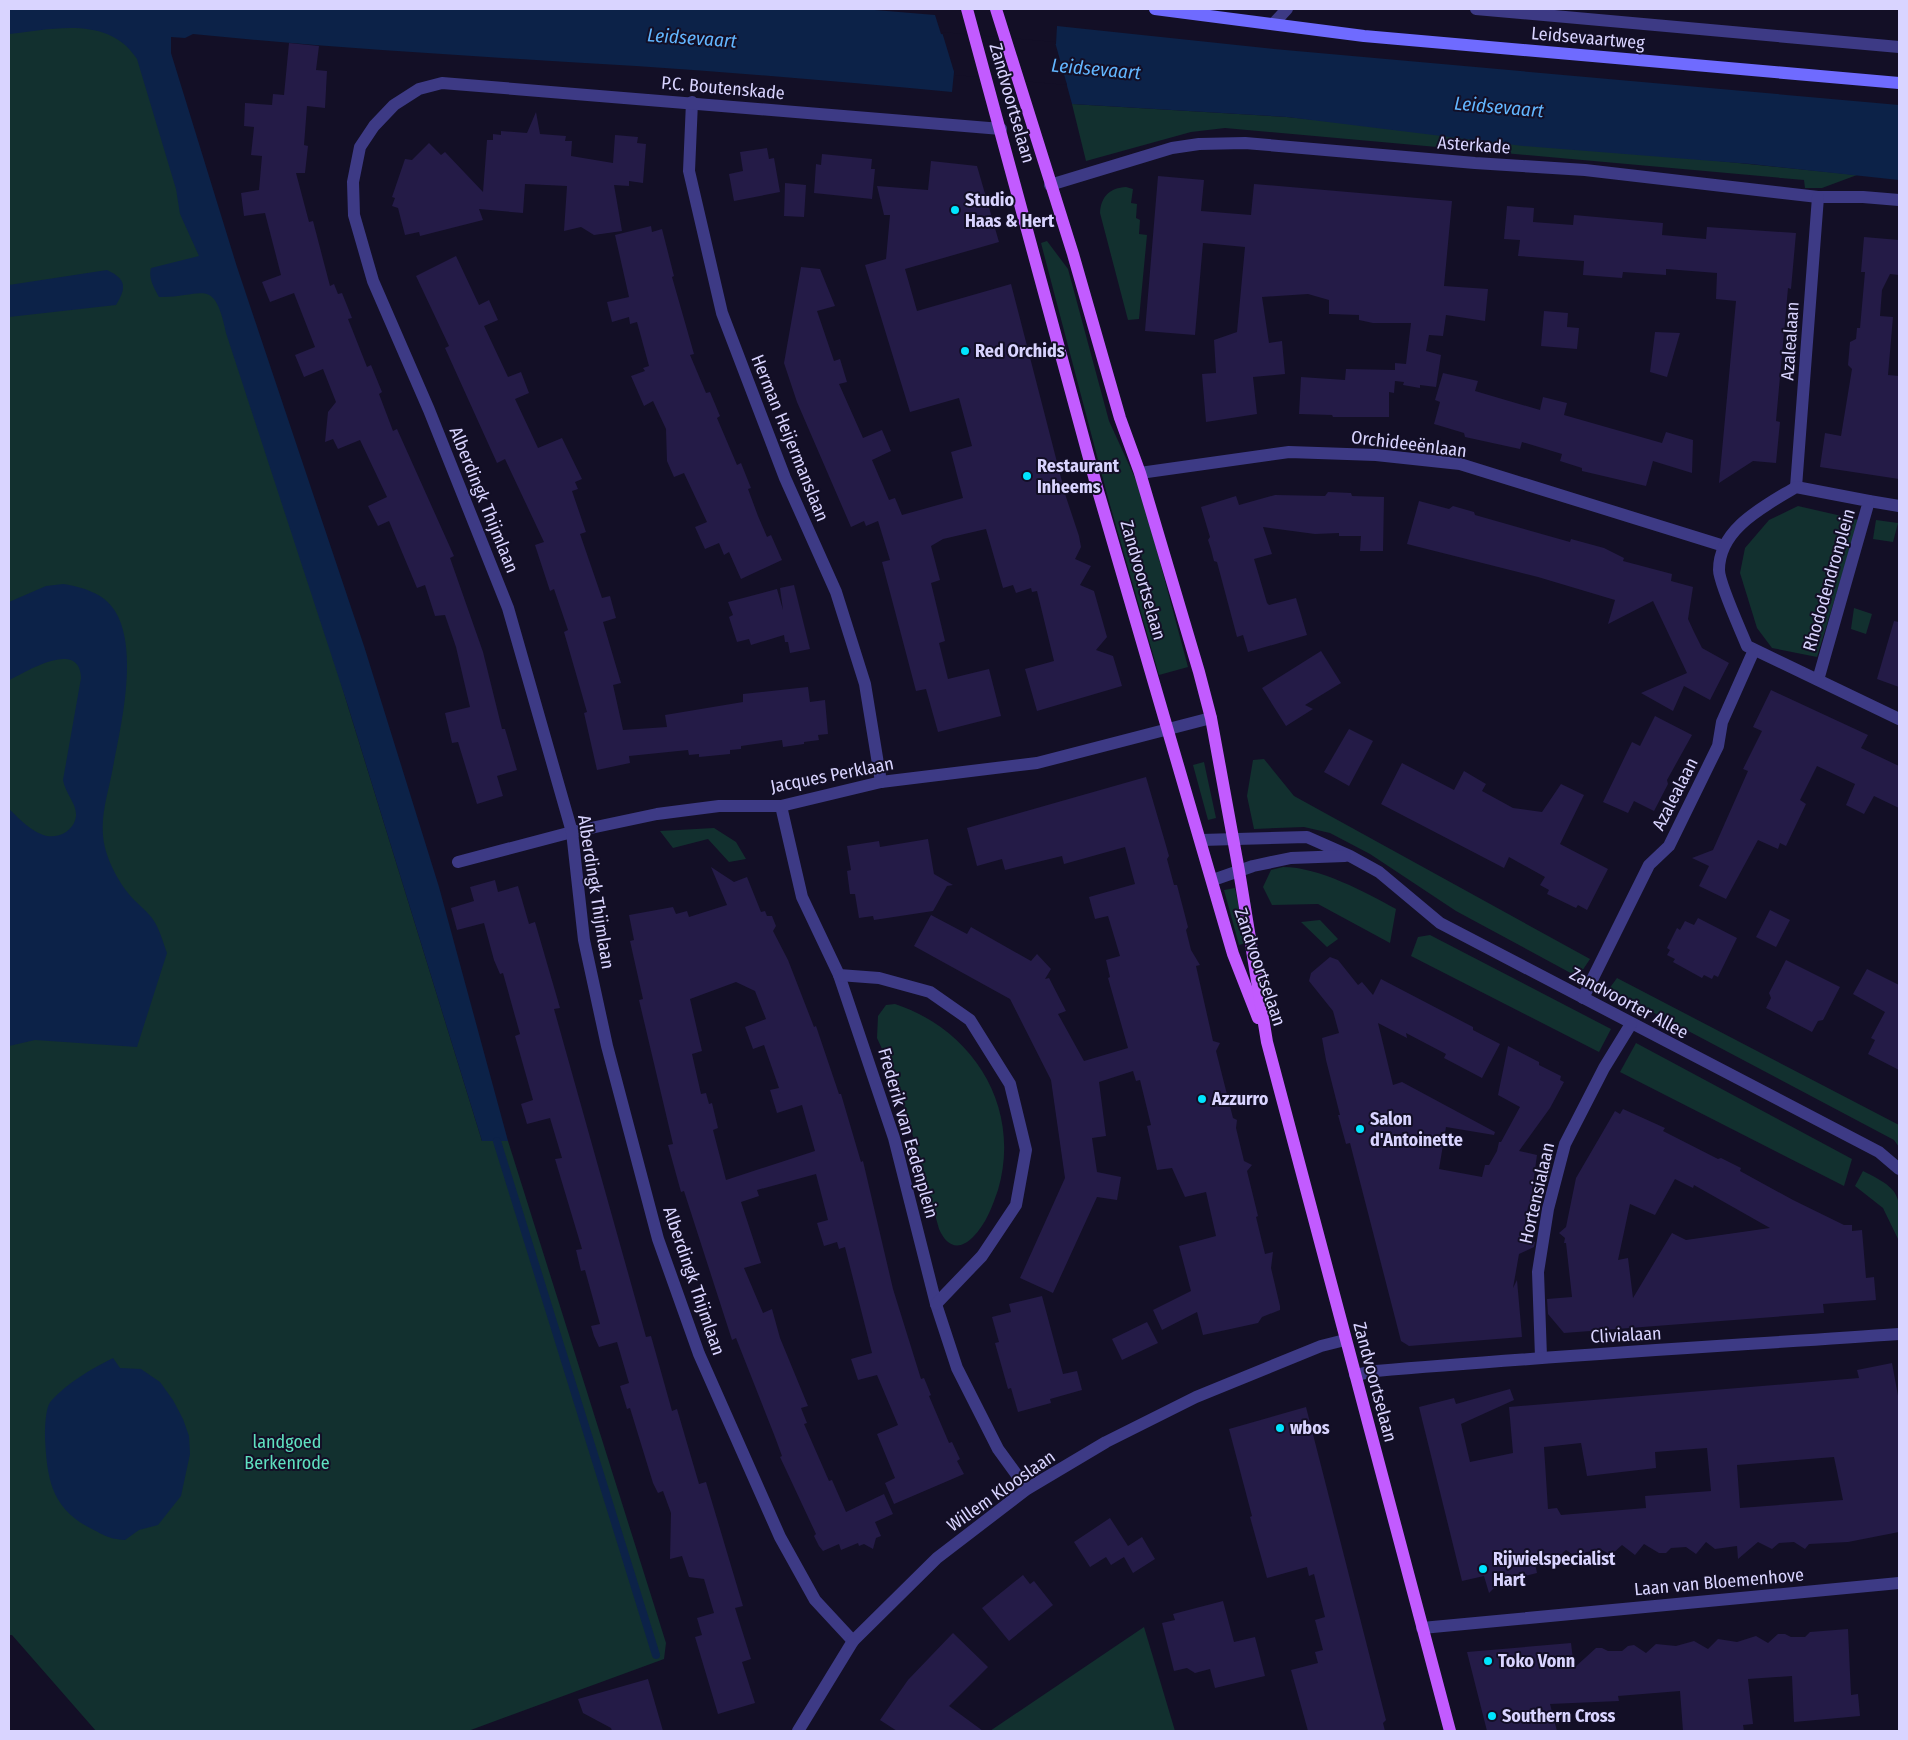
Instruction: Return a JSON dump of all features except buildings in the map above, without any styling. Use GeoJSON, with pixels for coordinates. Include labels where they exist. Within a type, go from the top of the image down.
{"type":"FeatureCollection","features":[{"type":"Feature","properties":{"kind":"main road","name":"Zandvoortselaan"},"geometry":{"type":"LineString","coordinates":[[968,9],[1096,484],[1213,880],[1233,954],[1267,1042]]}},
{"type":"Feature","properties":{"kind":"main road","name":"Zandvoortselaan"},"geometry":{"type":"LineString","coordinates":[[996,9],[1073,254],[1120,418],[1140,473],[1211,718],[1239,871],[1267,1042],[1450,1731]]}},
{"type":"Feature","properties":{"kind":"main road","name":"Leidsevaartweg"},"geometry":{"type":"LineString","coordinates":[[1155,9],[1364,36],[1899,83]]}},
{"type":"Feature","properties":{"kind":"street"},"geometry":{"type":"LineString","coordinates":[[1274,24],[1287,9]]}},
{"type":"Feature","properties":{"kind":"street","name":"Leidsevaartweg"},"geometry":{"type":"LineString","coordinates":[[1476,9],[1584,14],[1899,48]]}},
{"type":"Feature","properties":{"kind":"street","name":"P.C. Boutenskade"},"geometry":{"type":"LineString","coordinates":[[442,83],[692,102],[1001,129]]}},
{"type":"Feature","properties":{"kind":"street","name":"Alberdingk Thijmlaan"},"geometry":{"type":"LineString","coordinates":[[442,83],[418,89],[394,104],[374,126],[360,147],[353,182],[354,215],[373,281],[429,410],[508,608],[572,832],[584,940],[608,1046],[658,1239],[699,1354],[780,1537],[815,1600],[853,1641]]}},
{"type":"Feature","properties":{"kind":"street","name":"Herman Heijermanslaan"},"geometry":{"type":"LineString","coordinates":[[692,102],[689,171],[722,313],[785,478],[836,592],[865,684],[881,782]]}},
{"type":"Feature","properties":{"kind":"street","name":"Asterkade"},"geometry":{"type":"LineString","coordinates":[[1050,185],[1172,148],[1199,144],[1245,143],[1475,163],[1585,170],[1818,197],[1863,196],[1899,200]]}},
{"type":"Feature","properties":{"kind":"street","name":"Azalealaan"},"geometry":{"type":"LineString","coordinates":[[1796,487],[1818,197]]}},
{"type":"Feature","properties":{"kind":"street","name":"Orchideeënlaan"},"geometry":{"type":"LineString","coordinates":[[1140,473],[1289,452],[1376,455],[1460,464],[1724,546]]}},
{"type":"Feature","properties":{"kind":"street"},"geometry":{"type":"LineString","coordinates":[[1796,487],[1748,517],[1724,546],[1719,571],[1747,646],[1899,719]]}},
{"type":"Feature","properties":{"kind":"street","name":"Rhododendronplein"},"geometry":{"type":"LineString","coordinates":[[1796,487],[1869,501],[1818,680]]}},
{"type":"Feature","properties":{"kind":"street"},"geometry":{"type":"LineString","coordinates":[[1869,501],[1899,506]]}},
{"type":"Feature","properties":{"kind":"street","name":"Azalealaan"},"geometry":{"type":"LineString","coordinates":[[1583,998],[1649,865],[1669,846],[1699,786],[1718,746],[1722,722],[1754,650]]}},
{"type":"Feature","properties":{"kind":"street","name":"Jacques Perklaan"},"geometry":{"type":"LineString","coordinates":[[458,862],[572,832],[657,814],[719,806],[781,806],[881,782],[1037,763],[1211,718]]}},
{"type":"Feature","properties":{"kind":"street","name":"Frederik van Eedenplein"},"geometry":{"type":"LineString","coordinates":[[781,806],[802,897],[839,975],[894,1138],[936,1304],[958,1368],[998,1449],[1027,1489]]}},
{"type":"Feature","properties":{"kind":"street","name":"Zandvoorter Allee"},"geometry":{"type":"LineString","coordinates":[[1201,840],[1307,837],[1350,856],[1379,872],[1440,922],[1631,1024],[1879,1152],[1899,1169]]}},
{"type":"Feature","properties":{"kind":"street"},"geometry":{"type":"LineString","coordinates":[[1213,880],[1239,871],[1291,858],[1350,856]]}},
{"type":"Feature","properties":{"kind":"street"},"geometry":{"type":"LineString","coordinates":[[839,975],[879,978],[930,992],[970,1020],[1010,1084],[1026,1150],[1016,1205],[982,1256],[936,1304]]}},
{"type":"Feature","properties":{"kind":"street","name":"Hortensialaan"},"geometry":{"type":"LineString","coordinates":[[1541,1357],[1538,1272],[1548,1209],[1564,1144],[1604,1068],[1631,1024]]}},
{"type":"Feature","properties":{"kind":"street","name":"Clivialaan"},"geometry":{"type":"LineString","coordinates":[[1355,1375],[1376,1371],[1541,1357],[1655,1352],[1899,1334]]}},
{"type":"Feature","properties":{"kind":"street","name":"Willem Klooslaan"},"geometry":{"type":"LineString","coordinates":[[798,1731],[853,1641],[937,1558],[1027,1489],[1106,1442],[1196,1398],[1321,1346],[1345,1340]]}},
{"type":"Feature","properties":{"kind":"street","name":"Laan van Bloemenhove"},"geometry":{"type":"LineString","coordinates":[[1422,1628],[1899,1583]]}},
{"type":"Feature","properties":{"kind":"green space","name":"landgoed Berkenrode"},"geometry":{"type":"Polygon","coordinates":[[[141,9],[347,703],[482,1141],[508,1141],[666,1643],[664,1659],[468,1731],[96,1731],[12,1635],[9,1635],[9,16],[141,9]]]}},
{"type":"Feature","properties":{"kind":"green space"},"geometry":{"type":"Polygon","coordinates":[[[1072,104],[1287,117],[1857,175],[1822,188],[1805,188],[1804,180],[1225,128],[1191,132],[1086,161],[1072,104]]]}},
{"type":"Feature","properties":{"kind":"green space"},"geometry":{"type":"Polygon","coordinates":[[[1126,187],[1133,189],[1131,203],[1137,204],[1136,218],[1140,220],[1139,234],[1147,235],[1139,319],[1128,320],[1100,213],[1102,202],[1107,194],[1115,189],[1126,187]]]}},
{"type":"Feature","properties":{"kind":"green space"},"geometry":{"type":"Polygon","coordinates":[[[1047,241],[1068,269],[1109,421],[1141,491],[1188,667],[1159,675],[1108,498],[1041,243],[1047,241]]]}},
{"type":"Feature","properties":{"kind":"green space"},"geometry":{"type":"Polygon","coordinates":[[[1798,506],[1859,520],[1817,657],[1772,648],[1757,628],[1740,573],[1745,548],[1769,520],[1798,506]]]}},
{"type":"Feature","properties":{"kind":"green space"},"geometry":{"type":"Polygon","coordinates":[[[1876,520],[1898,523],[1893,542],[1873,539],[1876,520]]]}},
{"type":"Feature","properties":{"kind":"green space"},"geometry":{"type":"Polygon","coordinates":[[[1854,608],[1872,614],[1866,634],[1851,629],[1854,608]]]}},
{"type":"Feature","properties":{"kind":"green space"},"geometry":{"type":"Polygon","coordinates":[[[1264,759],[1294,796],[1590,959],[1578,977],[1456,911],[1370,854],[1330,833],[1304,827],[1254,829],[1247,796],[1253,760],[1264,759]]]}},
{"type":"Feature","properties":{"kind":"green space"},"geometry":{"type":"Polygon","coordinates":[[[1204,762],[1216,818],[1208,820],[1193,765],[1204,762]]]}},
{"type":"Feature","properties":{"kind":"green space"},"geometry":{"type":"Polygon","coordinates":[[[714,828],[736,842],[746,859],[729,862],[708,839],[673,848],[660,831],[714,828]]]}},
{"type":"Feature","properties":{"kind":"green space"},"geometry":{"type":"Polygon","coordinates":[[[1283,867],[1297,868],[1326,876],[1356,888],[1396,909],[1390,943],[1318,904],[1272,905],[1263,887],[1271,870],[1283,867]]]}},
{"type":"Feature","properties":{"kind":"green space"},"geometry":{"type":"Polygon","coordinates":[[[1235,888],[1246,943],[1239,945],[1224,890],[1235,888]]]}},
{"type":"Feature","properties":{"kind":"green space"},"geometry":{"type":"Polygon","coordinates":[[[1320,920],[1338,939],[1327,947],[1301,922],[1320,920]]]}},
{"type":"Feature","properties":{"kind":"green space"},"geometry":{"type":"Polygon","coordinates":[[[1430,935],[1611,1029],[1599,1052],[1411,956],[1418,937],[1430,935]]]}},
{"type":"Feature","properties":{"kind":"green space"},"geometry":{"type":"Polygon","coordinates":[[[1617,978],[1899,1125],[1899,1147],[1894,1140],[1609,989],[1617,978]]]}},
{"type":"Feature","properties":{"kind":"green space"},"geometry":{"type":"Polygon","coordinates":[[[895,1004],[923,1016],[948,1032],[969,1053],[985,1076],[997,1102],[1003,1130],[1004,1160],[998,1190],[982,1227],[963,1244],[954,1245],[950,1243],[939,1229],[908,1118],[894,1075],[877,1038],[878,1016],[886,1005],[895,1004]]]}},
{"type":"Feature","properties":{"kind":"green space"},"geometry":{"type":"Polygon","coordinates":[[[1636,1043],[1852,1159],[1844,1186],[1620,1072],[1636,1043]]]}},
{"type":"Feature","properties":{"kind":"green space"},"geometry":{"type":"Polygon","coordinates":[[[1863,1171],[1887,1185],[1897,1197],[1899,1205],[1899,1241],[1883,1208],[1855,1186],[1863,1171]]]}},
{"type":"Feature","properties":{"kind":"green space"},"geometry":{"type":"Polygon","coordinates":[[[1144,1627],[1175,1731],[990,1731],[1144,1627]]]}},
{"type":"Feature","properties":{"kind":"water","name":"Leidsevaart"},"geometry":{"type":"Polygon","coordinates":[[[9,9],[863,9],[935,15],[941,34],[1056,44],[1057,26],[1274,49],[1899,105],[1899,180],[1751,164],[1523,146],[1287,117],[1072,104],[1066,82],[954,72],[952,92],[833,81],[359,48],[193,34],[185,38],[171,37],[171,53],[237,267],[364,646],[439,887],[508,1141],[482,1141],[347,703],[217,303],[211,296],[204,294],[159,297],[152,283],[151,268],[199,256],[180,214],[176,189],[137,59],[125,45],[111,36],[96,30],[61,28],[9,34],[9,9]]]}},
{"type":"Feature","properties":{"kind":"water"},"geometry":{"type":"Polygon","coordinates":[[[107,270],[118,277],[123,284],[122,293],[116,305],[9,317],[9,285],[107,270]]]}},
{"type":"Feature","properties":{"kind":"water"},"geometry":{"type":"Polygon","coordinates":[[[63,584],[92,592],[105,600],[115,611],[122,627],[126,646],[126,688],[120,731],[104,809],[104,842],[111,866],[124,887],[154,922],[167,953],[137,1047],[35,1040],[9,1046],[9,809],[28,826],[42,835],[58,836],[66,832],[74,824],[76,812],[63,780],[81,678],[78,666],[72,660],[62,659],[39,665],[9,680],[9,602],[46,586],[63,584]]]}},
{"type":"Feature","properties":{"kind":"water"},"geometry":{"type":"Polygon","coordinates":[[[113,1358],[120,1368],[141,1369],[160,1382],[173,1400],[189,1436],[190,1454],[181,1496],[158,1525],[139,1530],[125,1540],[114,1539],[90,1528],[77,1520],[59,1501],[47,1466],[45,1438],[46,1419],[51,1401],[72,1382],[113,1358]]]}},
{"type":"Feature","properties":{"kind":"pier"},"geometry":{"type":"Polygon","coordinates":[[[942,32],[1055,42],[1067,85],[955,75],[942,32]]]}},
{"type":"Feature","properties":{"kind":"waterway"},"geometry":{"type":"LineString","coordinates":[[497,1141],[656,1655]]}},
{"type":"Feature","properties":{"kind":"place","name":"Studio Haas & Hert"},"geometry":{"type":"Point","coordinates":[955,210]}},
{"type":"Feature","properties":{"kind":"place","name":"Red Orchids"},"geometry":{"type":"Point","coordinates":[965,351]}},
{"type":"Feature","properties":{"kind":"place","name":"Restaurant Inheems"},"geometry":{"type":"Point","coordinates":[1027,476]}},
{"type":"Feature","properties":{"kind":"place","name":"Azzurro"},"geometry":{"type":"Point","coordinates":[1202,1099]}},
{"type":"Feature","properties":{"kind":"place","name":"Salon d'Antoinette"},"geometry":{"type":"Point","coordinates":[1360,1129]}},
{"type":"Feature","properties":{"kind":"place","name":"wbos"},"geometry":{"type":"Point","coordinates":[1280,1428]}},
{"type":"Feature","properties":{"kind":"place","name":"Rijwielspecialist Hart"},"geometry":{"type":"Point","coordinates":[1483,1569]}},
{"type":"Feature","properties":{"kind":"place","name":"Toko Vonn"},"geometry":{"type":"Point","coordinates":[1488,1661]}},
{"type":"Feature","properties":{"kind":"place","name":"Southern Cross"},"geometry":{"type":"Point","coordinates":[1492,1716]}}]}
